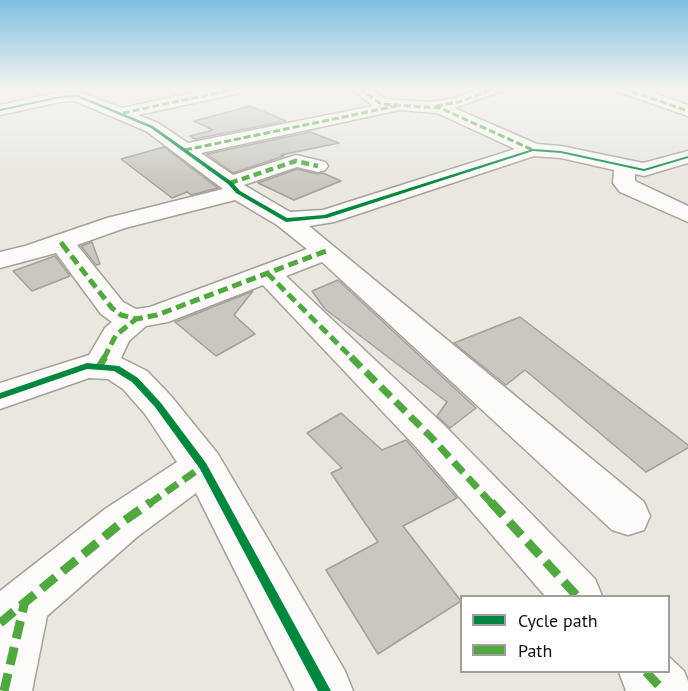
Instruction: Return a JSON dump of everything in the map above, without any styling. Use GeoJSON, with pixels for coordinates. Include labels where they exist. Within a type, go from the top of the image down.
{"type":"FeatureCollection","features":[{"type":"Feature","properties":{"kind":"street"},"geometry":{"type":"LineString","coordinates":[[135,120],[152,127],[234,188],[286,220],[327,251],[627,516]]}},
{"type":"Feature","properties":{"kind":"street"},"geometry":{"type":"LineString","coordinates":[[185,150],[328,120]]}},
{"type":"Feature","properties":{"kind":"street"},"geometry":{"type":"LineString","coordinates":[[466,120],[533,150],[561,152],[625,167],[644,170],[688,157]]}},
{"type":"Feature","properties":{"kind":"street"},"geometry":{"type":"LineString","coordinates":[[286,220],[325,217],[533,150]]}},
{"type":"Feature","properties":{"kind":"street"},"geometry":{"type":"LineString","coordinates":[[0,260],[33,252],[116,223],[234,188],[296,161],[318,166]]}},
{"type":"Feature","properties":{"kind":"street"},"geometry":{"type":"LineString","coordinates":[[625,167],[624,183],[628,187],[688,214]]}},
{"type":"Feature","properties":{"kind":"street"},"geometry":{"type":"LineString","coordinates":[[61,242],[112,308],[121,315],[136,319],[157,315],[327,251]]}},
{"type":"Feature","properties":{"kind":"street"},"geometry":{"type":"LineString","coordinates":[[267,273],[431,437],[576,595]]}},
{"type":"Feature","properties":{"kind":"street"},"geometry":{"type":"LineString","coordinates":[[99,367],[116,335],[136,319]]}},
{"type":"Feature","properties":{"kind":"street"},"geometry":{"type":"LineString","coordinates":[[0,396],[87,366],[116,368],[135,380],[158,405],[203,466],[325,691]]}},
{"type":"Feature","properties":{"kind":"street"},"geometry":{"type":"LineString","coordinates":[[4,691],[13,612],[121,523],[203,466]]}},
{"type":"Feature","properties":{"kind":"street"},"geometry":{"type":"LineString","coordinates":[[647,673],[664,691]]}},
{"type":"Feature","properties":{"kind":"building"},"geometry":{"type":"Polygon","coordinates":[[[194,121],[286,121],[195,139],[190,136],[213,130],[194,121]]]}},
{"type":"Feature","properties":{"kind":"building"},"geometry":{"type":"Polygon","coordinates":[[[310,132],[339,143],[281,155],[284,156],[233,173],[207,154],[310,132]]]}},
{"type":"Feature","properties":{"kind":"building"},"geometry":{"type":"Polygon","coordinates":[[[164,147],[218,188],[191,195],[187,192],[172,198],[121,159],[164,147]]]}},
{"type":"Feature","properties":{"kind":"building"},"geometry":{"type":"Polygon","coordinates":[[[297,169],[317,174],[323,173],[341,181],[294,200],[258,183],[297,169]]]}},
{"type":"Feature","properties":{"kind":"building"},"geometry":{"type":"Polygon","coordinates":[[[92,242],[100,264],[96,265],[81,246],[92,242]]]}},
{"type":"Feature","properties":{"kind":"building"},"geometry":{"type":"Polygon","coordinates":[[[55,256],[70,276],[32,291],[13,271],[55,256]]]}},
{"type":"Feature","properties":{"kind":"building"},"geometry":{"type":"Polygon","coordinates":[[[338,280],[476,408],[450,428],[437,416],[447,402],[325,309],[312,291],[338,280]]]}},
{"type":"Feature","properties":{"kind":"building"},"geometry":{"type":"Polygon","coordinates":[[[253,291],[234,315],[255,334],[216,356],[175,322],[253,291]]]}},
{"type":"Feature","properties":{"kind":"building"},"geometry":{"type":"Polygon","coordinates":[[[520,317],[688,445],[688,448],[646,472],[525,370],[506,385],[454,343],[520,317]]]}},
{"type":"Feature","properties":{"kind":"building"},"geometry":{"type":"Polygon","coordinates":[[[341,413],[382,450],[406,440],[457,498],[403,526],[460,602],[378,654],[326,570],[378,542],[331,473],[342,468],[307,433],[341,413]]]}},
{"type":"Feature","properties":{"kind":"marked path"},"geometry":{"type":"LineString","coordinates":[[185,150],[328,120]]}},
{"type":"Feature","properties":{"kind":"marked path"},"geometry":{"type":"LineString","coordinates":[[467,120],[533,150]]}},
{"type":"Feature","properties":{"kind":"marked path"},"geometry":{"type":"LineString","coordinates":[[230,183],[296,161],[318,166]]}},
{"type":"Feature","properties":{"kind":"marked path"},"geometry":{"type":"LineString","coordinates":[[61,242],[112,308],[121,315],[136,319],[157,315],[326,251]]}},
{"type":"Feature","properties":{"kind":"marked path"},"geometry":{"type":"LineString","coordinates":[[267,273],[431,437],[576,595]]}},
{"type":"Feature","properties":{"kind":"marked path"},"geometry":{"type":"LineString","coordinates":[[99,367],[116,335],[136,319]]}},
{"type":"Feature","properties":{"kind":"marked path"},"geometry":{"type":"LineString","coordinates":[[0,623],[121,523],[203,466]]}},
{"type":"Feature","properties":{"kind":"marked path"},"geometry":{"type":"LineString","coordinates":[[4,691],[25,601]]}},
{"type":"Feature","properties":{"kind":"marked path"},"geometry":{"type":"LineString","coordinates":[[647,673],[664,691]]}},
{"type":"Feature","properties":{"kind":"cycle path"},"geometry":{"type":"LineString","coordinates":[[136,120],[152,127],[230,183],[238,192],[286,220],[325,217],[533,150],[561,152],[644,170],[688,157]]}},
{"type":"Feature","properties":{"kind":"cycle path"},"geometry":{"type":"LineString","coordinates":[[0,396],[87,366],[116,368],[135,380],[158,405],[203,466],[325,691]]}}]}
